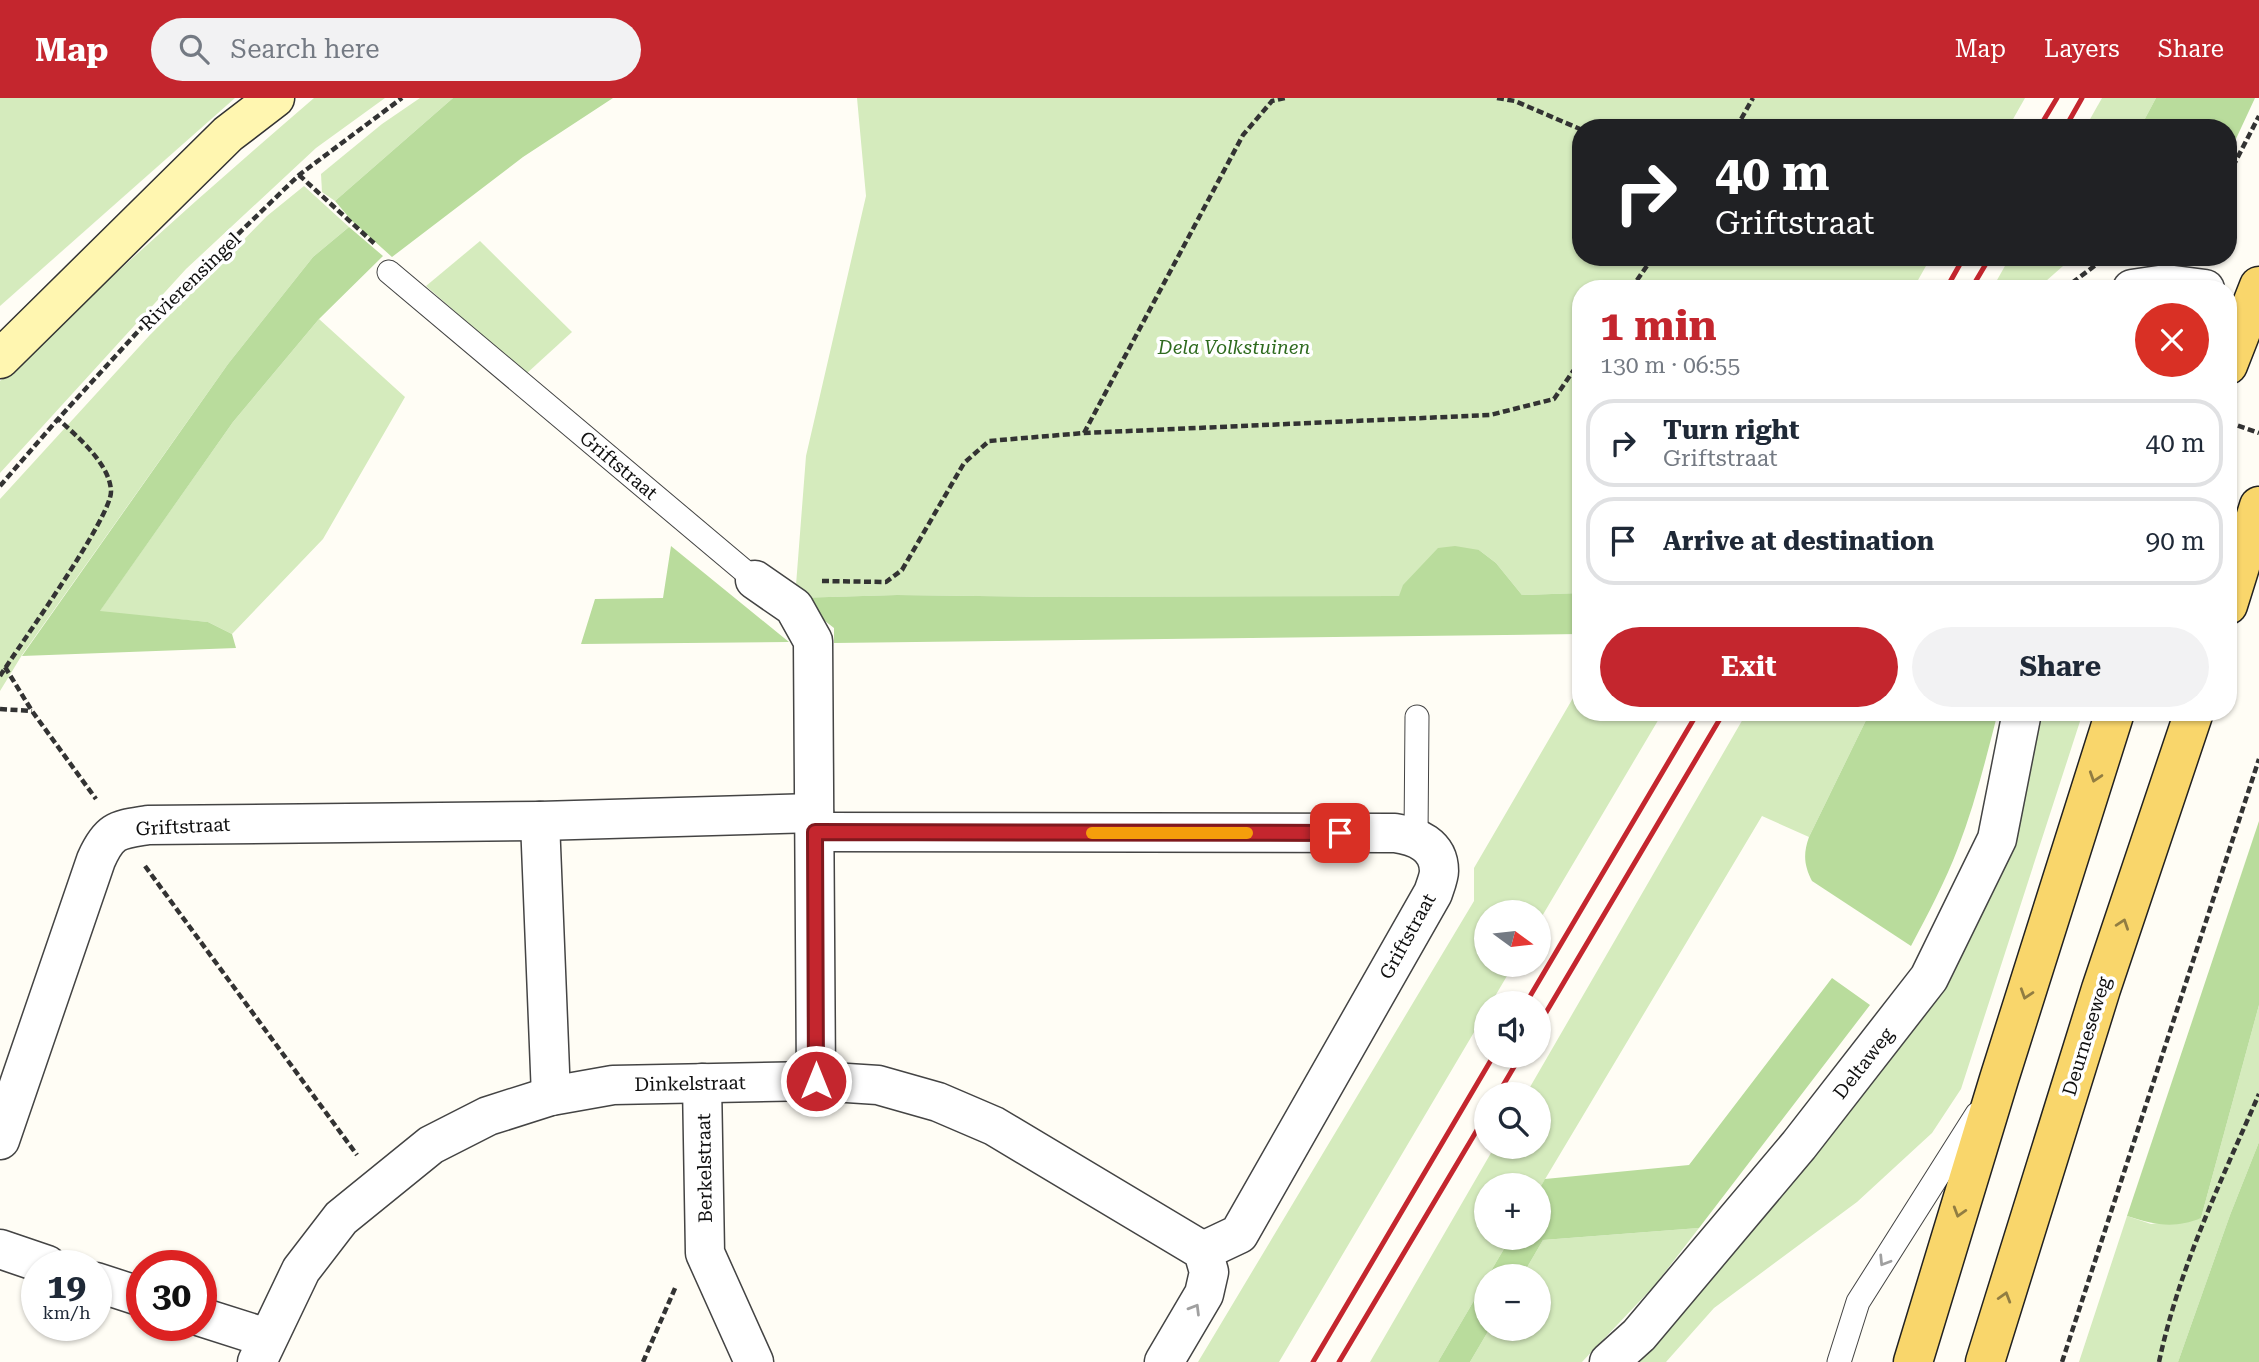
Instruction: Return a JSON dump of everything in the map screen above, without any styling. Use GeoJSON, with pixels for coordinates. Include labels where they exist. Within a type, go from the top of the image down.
{"type":"FeatureCollection","features":[{"type":"Feature","properties":{"kind":"main road"},"geometry":{"type":"LineString","coordinates":[[0,359],[229,134],[275,98]]}},
{"type":"Feature","properties":{"kind":"main road"},"geometry":{"type":"LineString","coordinates":[[2238,350],[2250,293]]}},
{"type":"Feature","properties":{"kind":"main road"},"geometry":{"type":"LineString","coordinates":[[2237,576],[2259,506]]}},
{"type":"Feature","properties":{"kind":"main road"},"geometry":{"type":"LineString","coordinates":[[1913,1362],[2112,721]]}},
{"type":"Feature","properties":{"kind":"main road","name":"Deurneseweg"},"geometry":{"type":"LineString","coordinates":[[1985,1362],[2101,989],[2191,721]]}},
{"type":"Feature","properties":{"kind":"street"},"geometry":{"type":"LineString","coordinates":[[2120,275],[2146,280]]}},
{"type":"Feature","properties":{"kind":"street","name":"Griftstraat"},"geometry":{"type":"LineString","coordinates":[[755,580],[794,607],[813,641],[816,1081]]}},
{"type":"Feature","properties":{"kind":"street","name":"Deltaweg"},"geometry":{"type":"LineString","coordinates":[[1609,1362],[1639,1335],[1799,1145],[1929,978],[1997,839],[2020,721]]}},
{"type":"Feature","properties":{"kind":"street","name":"Griftstraat"},"geometry":{"type":"LineString","coordinates":[[0,1140],[96,860],[104,842],[118,830],[148,825],[540,821],[814,822],[1395,833],[1416,836],[1433,851],[1439,871],[1433,893],[1239,1234],[1203,1251]]}},
{"type":"Feature","properties":{"kind":"street"},"geometry":{"type":"LineString","coordinates":[[540,821],[551,1096]]}},
{"type":"Feature","properties":{"kind":"street","name":"Dinkelstraat"},"geometry":{"type":"LineString","coordinates":[[262,1350],[301,1270],[341,1218],[431,1145],[488,1116],[551,1096],[613,1085],[816,1081],[878,1085],[937,1102],[994,1126],[1203,1251]]}},
{"type":"Feature","properties":{"kind":"street","name":"Berkelstraat"},"geometry":{"type":"LineString","coordinates":[[702,1083],[705,1253],[754,1362]]}},
{"type":"Feature","properties":{"kind":"street"},"geometry":{"type":"LineString","coordinates":[[0,1250],[21,1257]]}},
{"type":"Feature","properties":{"kind":"street"},"geometry":{"type":"LineString","coordinates":[[1164,1362],[1204,1294],[1209,1272],[1203,1251]]}},
{"type":"Feature","properties":{"kind":"street"},"geometry":{"type":"LineString","coordinates":[[217,1326],[262,1350]]}},
{"type":"Feature","properties":{"kind":"lane","name":"Griftstraat"},"geometry":{"type":"LineString","coordinates":[[389,272],[755,580]]}},
{"type":"Feature","properties":{"kind":"lane"},"geometry":{"type":"LineString","coordinates":[[1416,836],[1417,716]]}},
{"type":"Feature","properties":{"kind":"lane"},"geometry":{"type":"LineString","coordinates":[[1839,1362],[1858,1301],[1999,1079]]}},
{"type":"Feature","properties":{"kind":"path","name":"Rivierensingel"},"geometry":{"type":"LineString","coordinates":[[0,486],[142,327],[299,175],[401,98]]}},
{"type":"Feature","properties":{"kind":"path"},"geometry":{"type":"LineString","coordinates":[[1084,433],[1243,135],[1272,101],[1285,98]]}},
{"type":"Feature","properties":{"kind":"path"},"geometry":{"type":"LineString","coordinates":[[1497,98],[1515,101],[1572,126]]}},
{"type":"Feature","properties":{"kind":"path"},"geometry":{"type":"LineString","coordinates":[[1741,119],[1754,98]]}},
{"type":"Feature","properties":{"kind":"path"},"geometry":{"type":"LineString","coordinates":[[2237,159],[2259,116]]}},
{"type":"Feature","properties":{"kind":"path"},"geometry":{"type":"LineString","coordinates":[[299,175],[386,254],[389,272]]}},
{"type":"Feature","properties":{"kind":"path"},"geometry":{"type":"LineString","coordinates":[[2076,280],[2094,266]]}},
{"type":"Feature","properties":{"kind":"path"},"geometry":{"type":"LineString","coordinates":[[2101,266],[2120,275]]}},
{"type":"Feature","properties":{"kind":"path"},"geometry":{"type":"LineString","coordinates":[[820,581],[886,582],[902,570],[964,463],[989,441],[1084,433],[1490,415],[1554,399],[1572,373]]}},
{"type":"Feature","properties":{"kind":"path"},"geometry":{"type":"LineString","coordinates":[[0,676],[87,544],[112,494],[109,481],[88,446],[58,419]]}},
{"type":"Feature","properties":{"kind":"path"},"geometry":{"type":"LineString","coordinates":[[2237,425],[2259,433]]}},
{"type":"Feature","properties":{"kind":"path"},"geometry":{"type":"LineString","coordinates":[[5,667],[32,711],[379,1186]]}},
{"type":"Feature","properties":{"kind":"path"},"geometry":{"type":"LineString","coordinates":[[0,709],[32,711]]}},
{"type":"Feature","properties":{"kind":"path"},"geometry":{"type":"LineString","coordinates":[[2062,1362],[2259,758]]}},
{"type":"Feature","properties":{"kind":"path"},"geometry":{"type":"LineString","coordinates":[[2159,1362],[2163,1341],[2196,1237],[2259,1094]]}},
{"type":"Feature","properties":{"kind":"path"},"geometry":{"type":"LineString","coordinates":[[643,1362],[683,1271],[705,1253]]}},
{"type":"Feature","properties":{"kind":"green space"},"geometry":{"type":"Polygon","coordinates":[[[0,98],[235,98],[0,306],[0,98]]]}},
{"type":"Feature","properties":{"kind":"green space"},"geometry":{"type":"Polygon","coordinates":[[[314,98],[385,98],[316,148],[186,269],[0,473],[0,381],[155,238],[314,98]]]}},
{"type":"Feature","properties":{"kind":"green space"},"geometry":{"type":"Polygon","coordinates":[[[420,98],[453,98],[335,201],[322,192],[321,174],[382,124],[420,98]]]}},
{"type":"Feature","properties":{"kind":"green space"},"geometry":{"type":"Polygon","coordinates":[[[453,98],[613,98],[523,157],[392,257],[352,221],[335,201],[453,98]]]}},
{"type":"Feature","properties":{"kind":"green space","name":"Dela Volkstuinen"},"geometry":{"type":"Polygon","coordinates":[[[857,98],[2025,98],[2013,119],[1572,119],[1572,266],[1926,266],[1918,280],[1572,280],[1572,593],[1522,595],[1496,563],[1479,550],[1399,596],[897,595],[795,598],[806,456],[866,196],[857,98]]]}},
{"type":"Feature","properties":{"kind":"green space"},"geometry":{"type":"Polygon","coordinates":[[[2102,98],[2156,98],[2145,119],[2090,119],[2102,98]]]}},
{"type":"Feature","properties":{"kind":"green space"},"geometry":{"type":"Polygon","coordinates":[[[2156,98],[2255,98],[2237,137],[2237,119],[2145,119],[2156,98]]]}},
{"type":"Feature","properties":{"kind":"green space"},"geometry":{"type":"Polygon","coordinates":[[[304,186],[349,227],[313,257],[228,364],[22,655],[0,691],[0,499],[149,336],[267,216],[304,186]]]}},
{"type":"Feature","properties":{"kind":"green space"},"geometry":{"type":"Polygon","coordinates":[[[349,227],[383,256],[319,319],[233,422],[100,611],[208,622],[232,634],[236,648],[22,656],[228,364],[313,257],[349,227]]]}},
{"type":"Feature","properties":{"kind":"green space"},"geometry":{"type":"Polygon","coordinates":[[[480,241],[572,332],[526,374],[426,286],[480,241]]]}},
{"type":"Feature","properties":{"kind":"green space"},"geometry":{"type":"Polygon","coordinates":[[[2005,266],[2063,266],[2047,280],[1997,280],[2005,266]]]}},
{"type":"Feature","properties":{"kind":"green space"},"geometry":{"type":"Polygon","coordinates":[[[319,319],[405,397],[323,539],[232,634],[208,622],[99,612],[233,422],[319,319]]]}},
{"type":"Feature","properties":{"kind":"green space"},"geometry":{"type":"Polygon","coordinates":[[[671,546],[789,642],[581,644],[595,599],[663,598],[671,546]]]}},
{"type":"Feature","properties":{"kind":"green space"},"geometry":{"type":"Polygon","coordinates":[[[1455,546],[1479,550],[1496,563],[1522,595],[1572,593],[1572,634],[834,643],[834,628],[795,598],[897,595],[1399,596],[1403,585],[1438,548],[1455,546]]]}},
{"type":"Feature","properties":{"kind":"green space"},"geometry":{"type":"Polygon","coordinates":[[[1572,700],[1572,721],[1658,721],[1551,901],[1474,900],[1474,868],[1572,700]]]}},
{"type":"Feature","properties":{"kind":"green space"},"geometry":{"type":"Polygon","coordinates":[[[1742,721],[1866,721],[1809,837],[1762,816],[1549,1173],[1479,1173],[1487,1159],[1551,1159],[1551,1082],[1533,1082],[1541,1068],[1551,1068],[1551,1051],[1742,721]]]}},
{"type":"Feature","properties":{"kind":"green space"},"geometry":{"type":"Polygon","coordinates":[[[1866,721],[1996,721],[1975,798],[1958,848],[1911,946],[1812,881],[1805,854],[1809,837],[1866,721]]]}},
{"type":"Feature","properties":{"kind":"green space"},"geometry":{"type":"Polygon","coordinates":[[[2030,721],[2080,721],[1961,1089],[1932,1133],[1857,1202],[1714,1308],[1666,1362],[1631,1362],[1931,983],[2030,721]]]}},
{"type":"Feature","properties":{"kind":"green space"},"geometry":{"type":"Polygon","coordinates":[[[2259,821],[2259,1005],[2201,1218],[2182,1224],[2164,1224],[2127,1216],[2259,821]]]}},
{"type":"Feature","properties":{"kind":"green space"},"geometry":{"type":"Polygon","coordinates":[[[1474,901],[1474,977],[1506,977],[1498,991],[1474,991],[1474,1032],[1279,1362],[1198,1362],[1474,901]]]}},
{"type":"Feature","properties":{"kind":"green space"},"geometry":{"type":"Polygon","coordinates":[[[1832,978],[1870,1005],[1699,1228],[1551,1239],[1551,1178],[1689,1165],[1832,978]]]}},
{"type":"Feature","properties":{"kind":"green space"},"geometry":{"type":"Polygon","coordinates":[[[2259,1005],[2259,1142],[2178,1362],[2079,1362],[2127,1216],[2151,1224],[2201,1218],[2259,1005]]]}},
{"type":"Feature","properties":{"kind":"green space"},"geometry":{"type":"Polygon","coordinates":[[[2259,1142],[2259,1362],[2178,1362],[2230,1215],[2259,1142]]]}},
{"type":"Feature","properties":{"kind":"green space"},"geometry":{"type":"Polygon","coordinates":[[[1474,1182],[1474,1250],[1503,1250],[1495,1264],[1474,1264],[1474,1300],[1438,1362],[1370,1362],[1474,1182]]]}},
{"type":"Feature","properties":{"kind":"green space"},"geometry":{"type":"Polygon","coordinates":[[[1699,1228],[1655,1285],[1582,1362],[1470,1362],[1482,1341],[1551,1341],[1551,1264],[1529,1264],[1537,1250],[1551,1250],[1551,1239],[1699,1228]]]}},
{"type":"Feature","properties":{"kind":"green space"},"geometry":{"type":"Polygon","coordinates":[[[1503,1250],[1537,1250],[1529,1264],[1495,1264],[1503,1250]]]}},
{"type":"Feature","properties":{"kind":"green space"},"geometry":{"type":"Polygon","coordinates":[[[1474,1300],[1474,1341],[1482,1341],[1470,1362],[1438,1362],[1474,1300]]]}},
{"type":"Feature","properties":{"kind":"railway"},"geometry":{"type":"LineString","coordinates":[[2044,119],[2057,98]]}},
{"type":"Feature","properties":{"kind":"railway"},"geometry":{"type":"LineString","coordinates":[[2070,119],[2082,98]]}},
{"type":"Feature","properties":{"kind":"railway"},"geometry":{"type":"LineString","coordinates":[[1951,280],[1959,266]]}},
{"type":"Feature","properties":{"kind":"railway"},"geometry":{"type":"LineString","coordinates":[[1976,280],[1985,266]]}},
{"type":"Feature","properties":{"kind":"railway"},"geometry":{"type":"LineString","coordinates":[[1533,991],[1693,721]]}},
{"type":"Feature","properties":{"kind":"railway"},"geometry":{"type":"LineString","coordinates":[[1551,1004],[1719,721]]}},
{"type":"Feature","properties":{"kind":"railway"},"geometry":{"type":"LineString","coordinates":[[1313,1362],[1486,1068]]}},
{"type":"Feature","properties":{"kind":"railway"},"geometry":{"type":"LineString","coordinates":[[1505,1082],[1513,1068]]}},
{"type":"Feature","properties":{"kind":"railway"},"geometry":{"type":"LineString","coordinates":[[1339,1362],[1474,1135]]}},
{"type":"Feature","properties":{"kind":"slow traffic"},"geometry":{"type":"LineString","coordinates":[[1092,833],[1247,833]]}},
{"type":"Feature","properties":{"kind":"route"},"geometry":{"type":"LineString","coordinates":[[816,1081],[815,832],[1340,833]]}}]}
